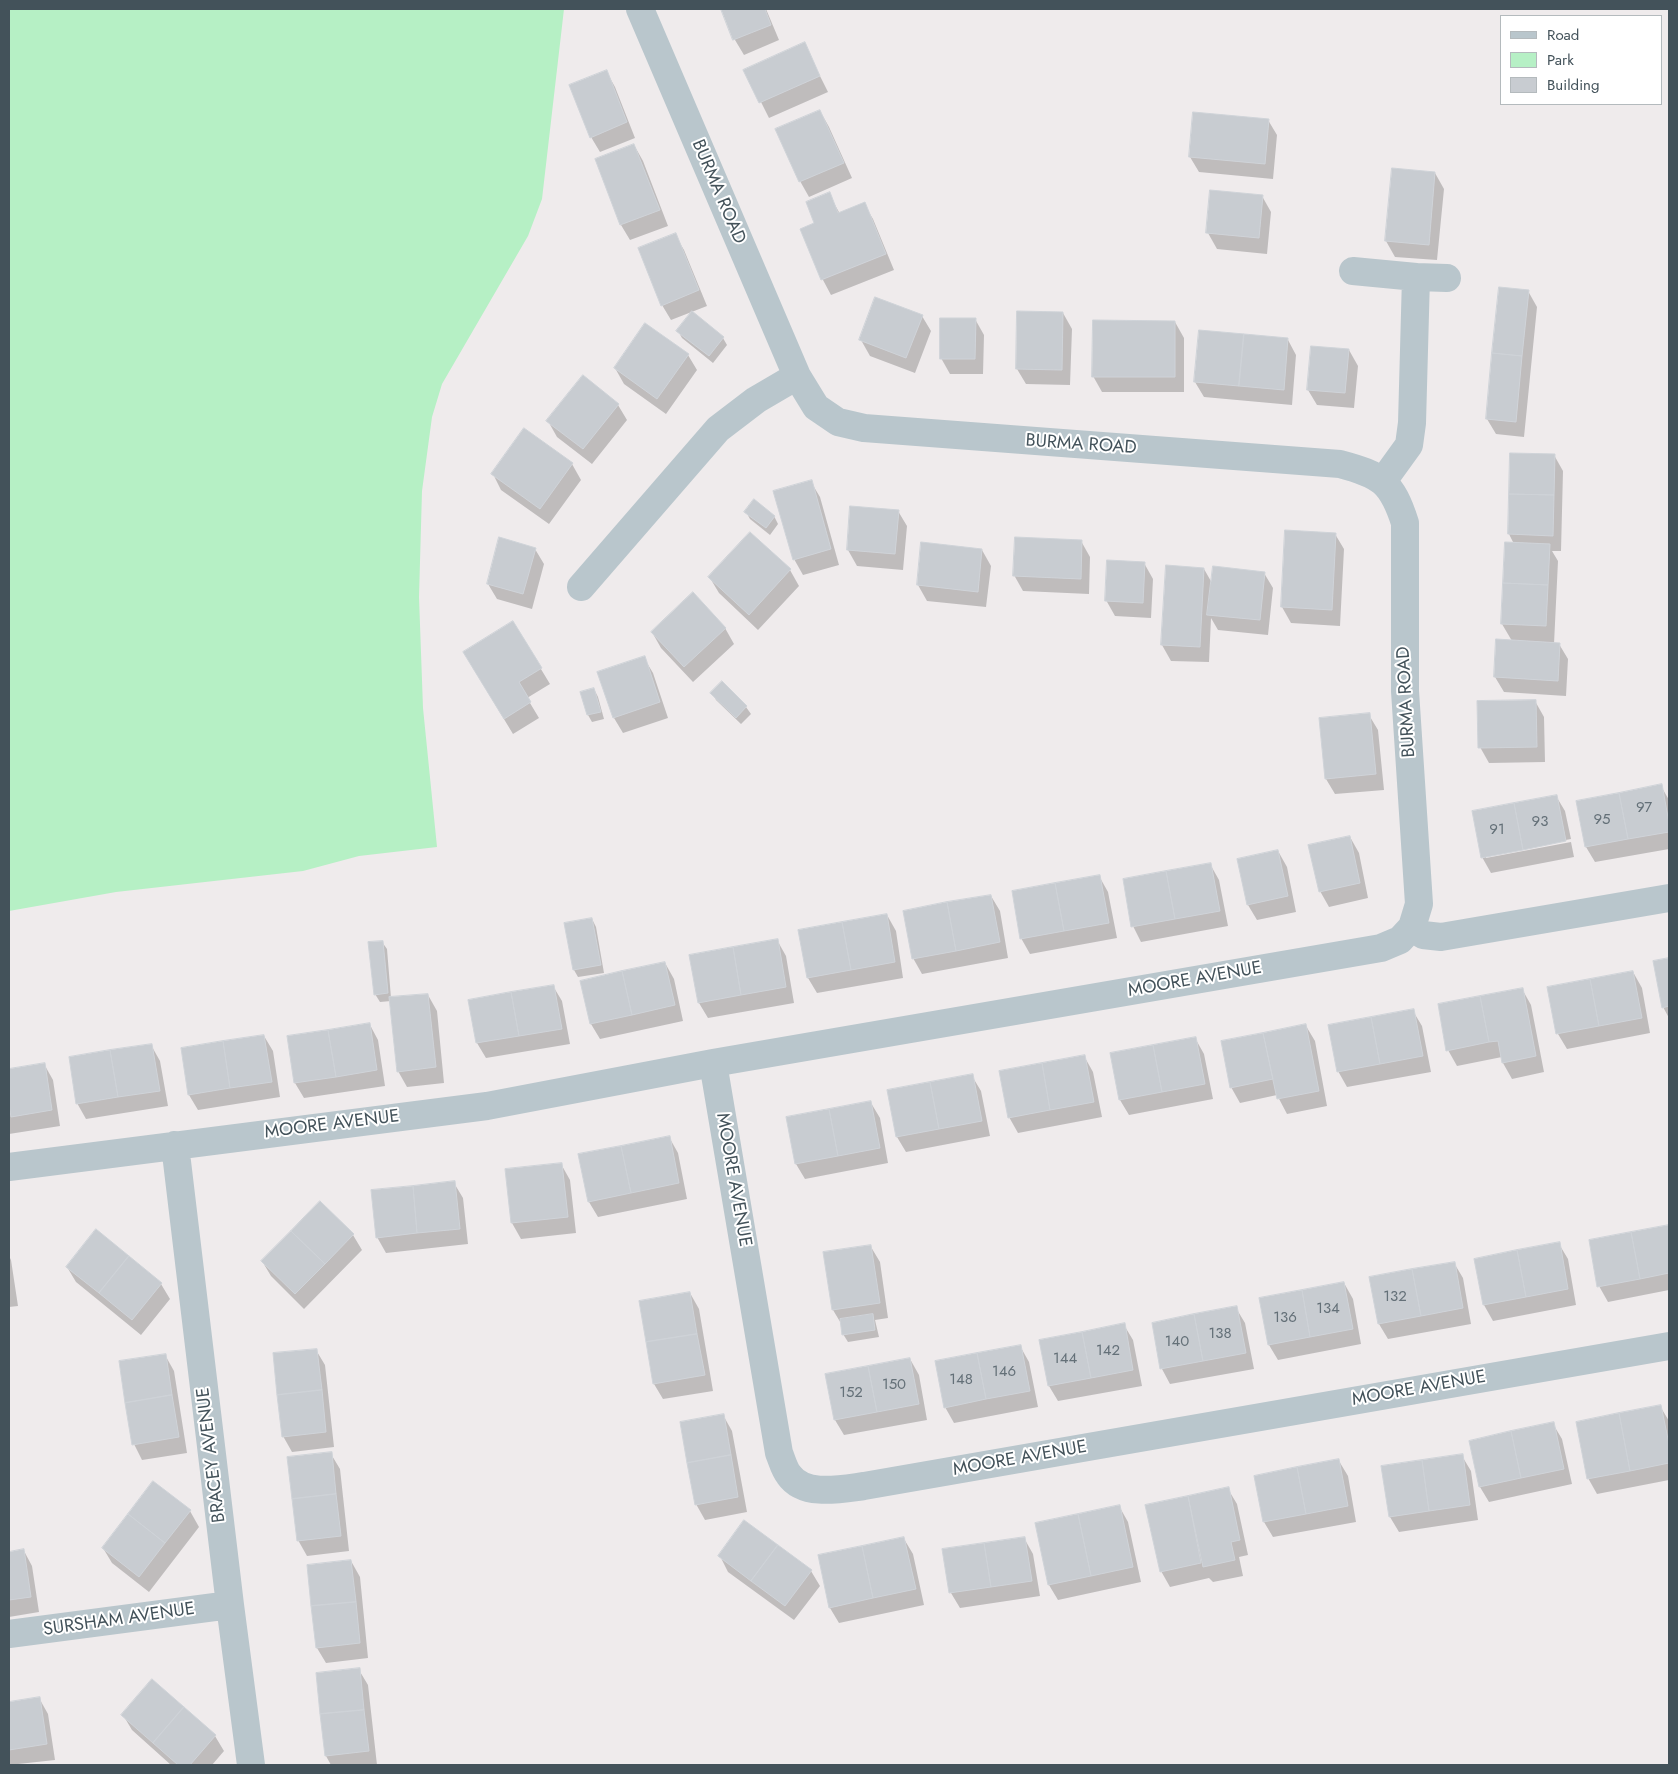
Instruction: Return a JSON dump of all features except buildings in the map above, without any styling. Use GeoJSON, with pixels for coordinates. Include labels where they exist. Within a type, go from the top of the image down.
{"type":"FeatureCollection","features":[{"type":"Feature","properties":{"kind":"street","name":"BURMA ROAD"},"geometry":{"type":"LineString","coordinates":[[640,9],[797,376],[816,408],[838,422],[864,428],[1340,464],[1364,470],[1384,481],[1398,501],[1405,523],[1404,691],[1419,904],[1412,927]]}},
{"type":"Feature","properties":{"kind":"street"},"geometry":{"type":"LineString","coordinates":[[1353,272],[1447,278]]}},
{"type":"Feature","properties":{"kind":"street"},"geometry":{"type":"LineString","coordinates":[[1384,481],[1410,445],[1416,277]]}},
{"type":"Feature","properties":{"kind":"street"},"geometry":{"type":"LineString","coordinates":[[581,587],[718,429],[756,400],[797,376]]}},
{"type":"Feature","properties":{"kind":"street"},"geometry":{"type":"LineString","coordinates":[[1412,927],[1423,935],[1441,938],[1669,898]]}},
{"type":"Feature","properties":{"kind":"street","name":"MOORE AVENUE"},"geometry":{"type":"LineString","coordinates":[[9,1167],[487,1106],[713,1063],[1381,948],[1400,940],[1412,927]]}},
{"type":"Feature","properties":{"kind":"street","name":"MOORE AVENUE"},"geometry":{"type":"LineString","coordinates":[[713,1063],[779,1453],[789,1476],[806,1487],[828,1491],[864,1486],[1669,1346]]}},
{"type":"Feature","properties":{"kind":"street","name":"BRACEY AVENUE"},"geometry":{"type":"LineString","coordinates":[[175,1145],[251,1765]]}},
{"type":"Feature","properties":{"kind":"street","name":"SURSHAM AVENUE"},"geometry":{"type":"LineString","coordinates":[[9,1634],[230,1605]]}},
{"type":"Feature","properties":{"kind":"green space"},"geometry":{"type":"Polygon","coordinates":[[[9,9],[564,9],[542,199],[528,236],[442,384],[432,417],[422,491],[419,597],[423,708],[437,847],[359,856],[303,871],[116,892],[9,911],[9,9]]]}}]}
